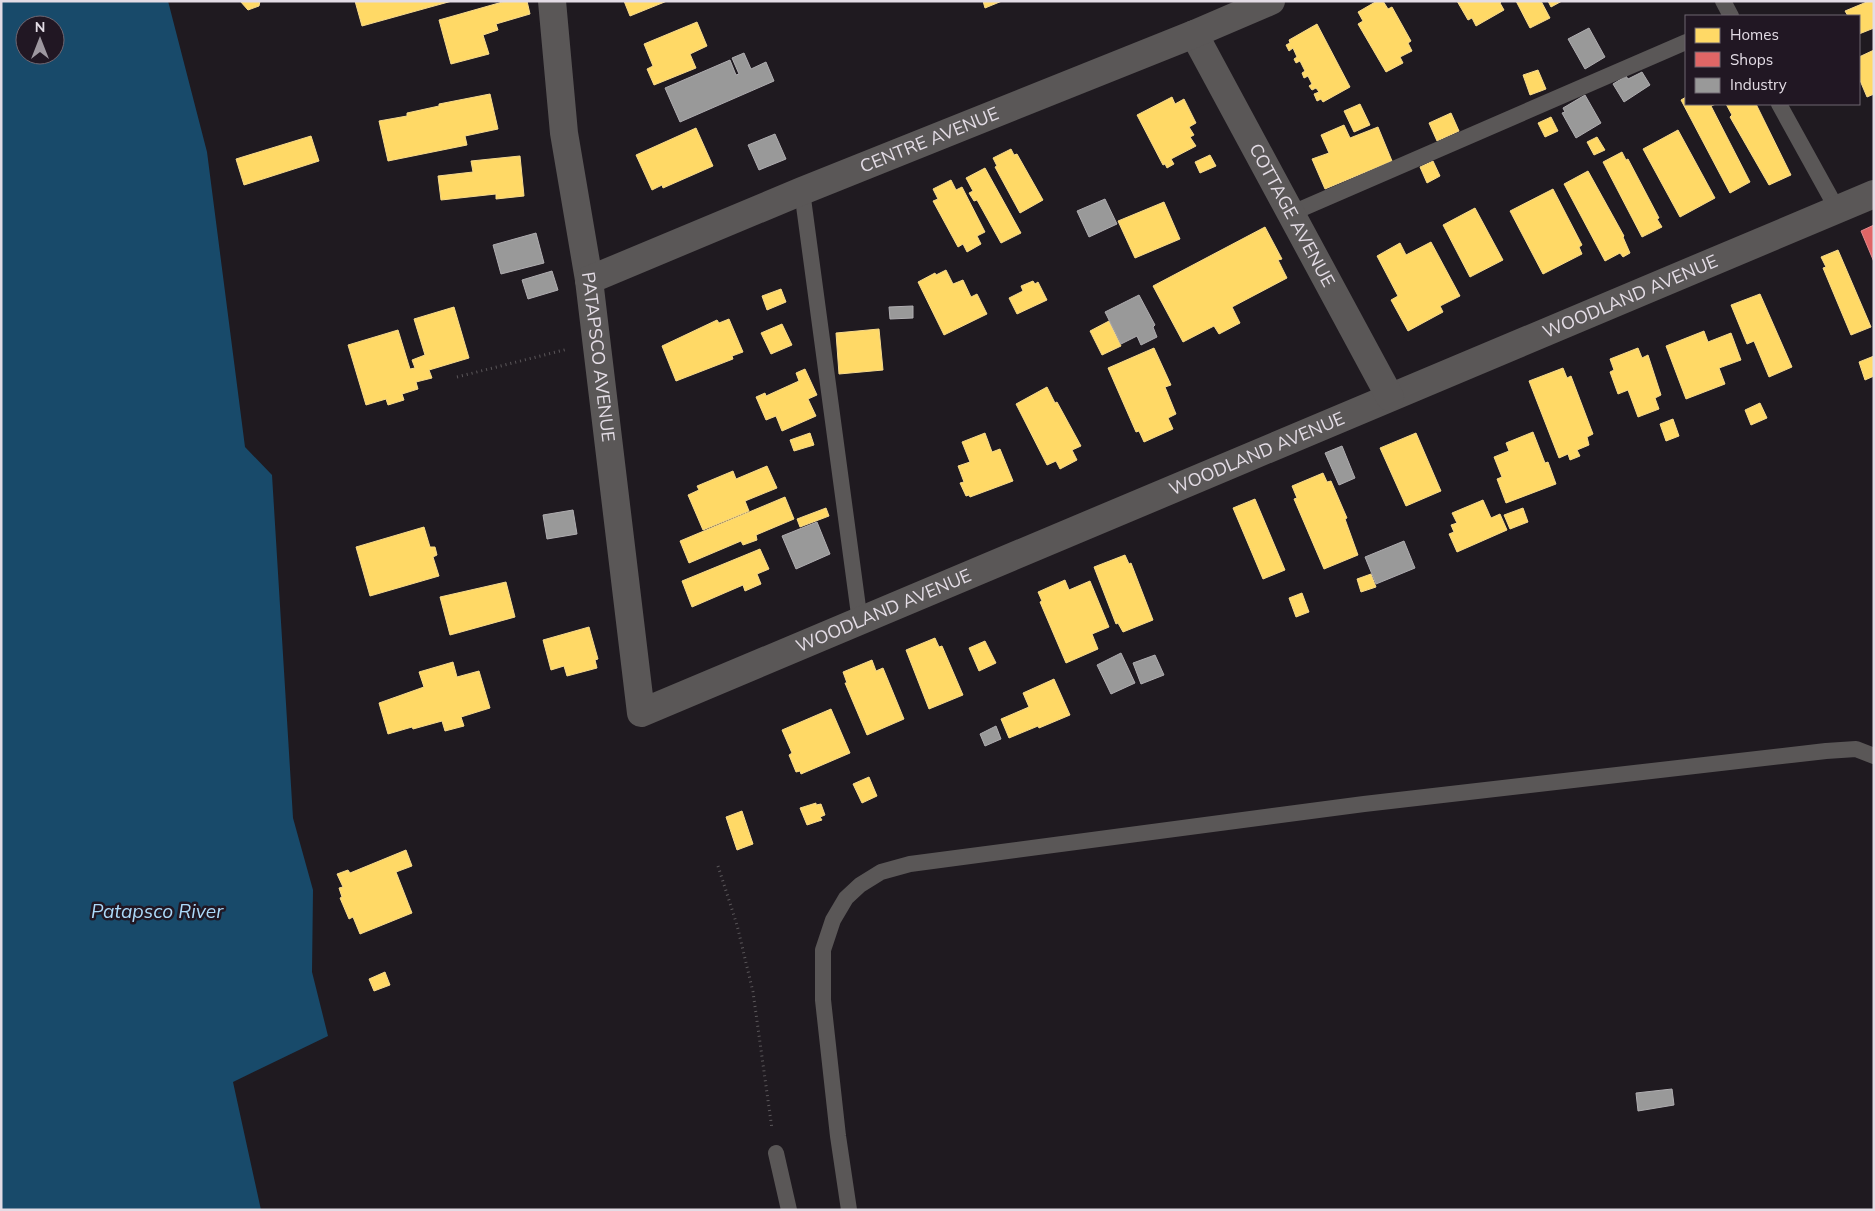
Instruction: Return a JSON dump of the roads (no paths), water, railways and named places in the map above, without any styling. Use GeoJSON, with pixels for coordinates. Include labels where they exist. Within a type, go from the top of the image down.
{"type":"FeatureCollection","features":[{"type":"Feature","properties":{"kind":"street","name":"PATAPSCO AVENUE"},"geometry":{"type":"LineString","coordinates":[[552,1],[564,133],[589,280],[641,713]]}},
{"type":"Feature","properties":{"kind":"street","name":"CENTRE AVENUE"},"geometry":{"type":"LineString","coordinates":[[589,280],[802,191],[1194,34],[1271,1]]}},
{"type":"Feature","properties":{"kind":"street","name":"COTTAGE AVENUE"},"geometry":{"type":"LineString","coordinates":[[1194,34],[1292,212],[1390,397]]}},
{"type":"Feature","properties":{"kind":"street","name":"WOODLAND AVENUE"},"geometry":{"type":"LineString","coordinates":[[641,713],[1874,194]]}},
{"type":"Feature","properties":{"kind":"lane"},"geometry":{"type":"LineString","coordinates":[[1723,1],[1730,15]]}},
{"type":"Feature","properties":{"kind":"lane"},"geometry":{"type":"LineString","coordinates":[[1292,212],[1685,42]]}},
{"type":"Feature","properties":{"kind":"lane"},"geometry":{"type":"LineString","coordinates":[[1780,105],[1836,209]]}},
{"type":"Feature","properties":{"kind":"lane"},"geometry":{"type":"LineString","coordinates":[[802,191],[860,622]]}},
{"type":"Feature","properties":{"kind":"lane"},"geometry":{"type":"LineString","coordinates":[[849,1210],[838,1136],[823,1000],[823,950],[833,920],[846,898],[860,885],[881,872],[910,864],[1364,804],[1826,750],[1856,749],[1874,744]]}},
{"type":"Feature","properties":{"kind":"lane"},"geometry":{"type":"LineString","coordinates":[[1856,749],[1874,756]]}},
{"type":"Feature","properties":{"kind":"lane"},"geometry":{"type":"LineString","coordinates":[[776,1153],[789,1210]]}},
{"type":"Feature","properties":{"kind":"water","name":"Patapsco River"},"geometry":{"type":"Polygon","coordinates":[[[1,1],[168,1],[207,152],[245,447],[272,475],[293,818],[313,890],[312,972],[328,1036],[233,1082],[261,1210],[1,1210],[1,1]]]}}]}
